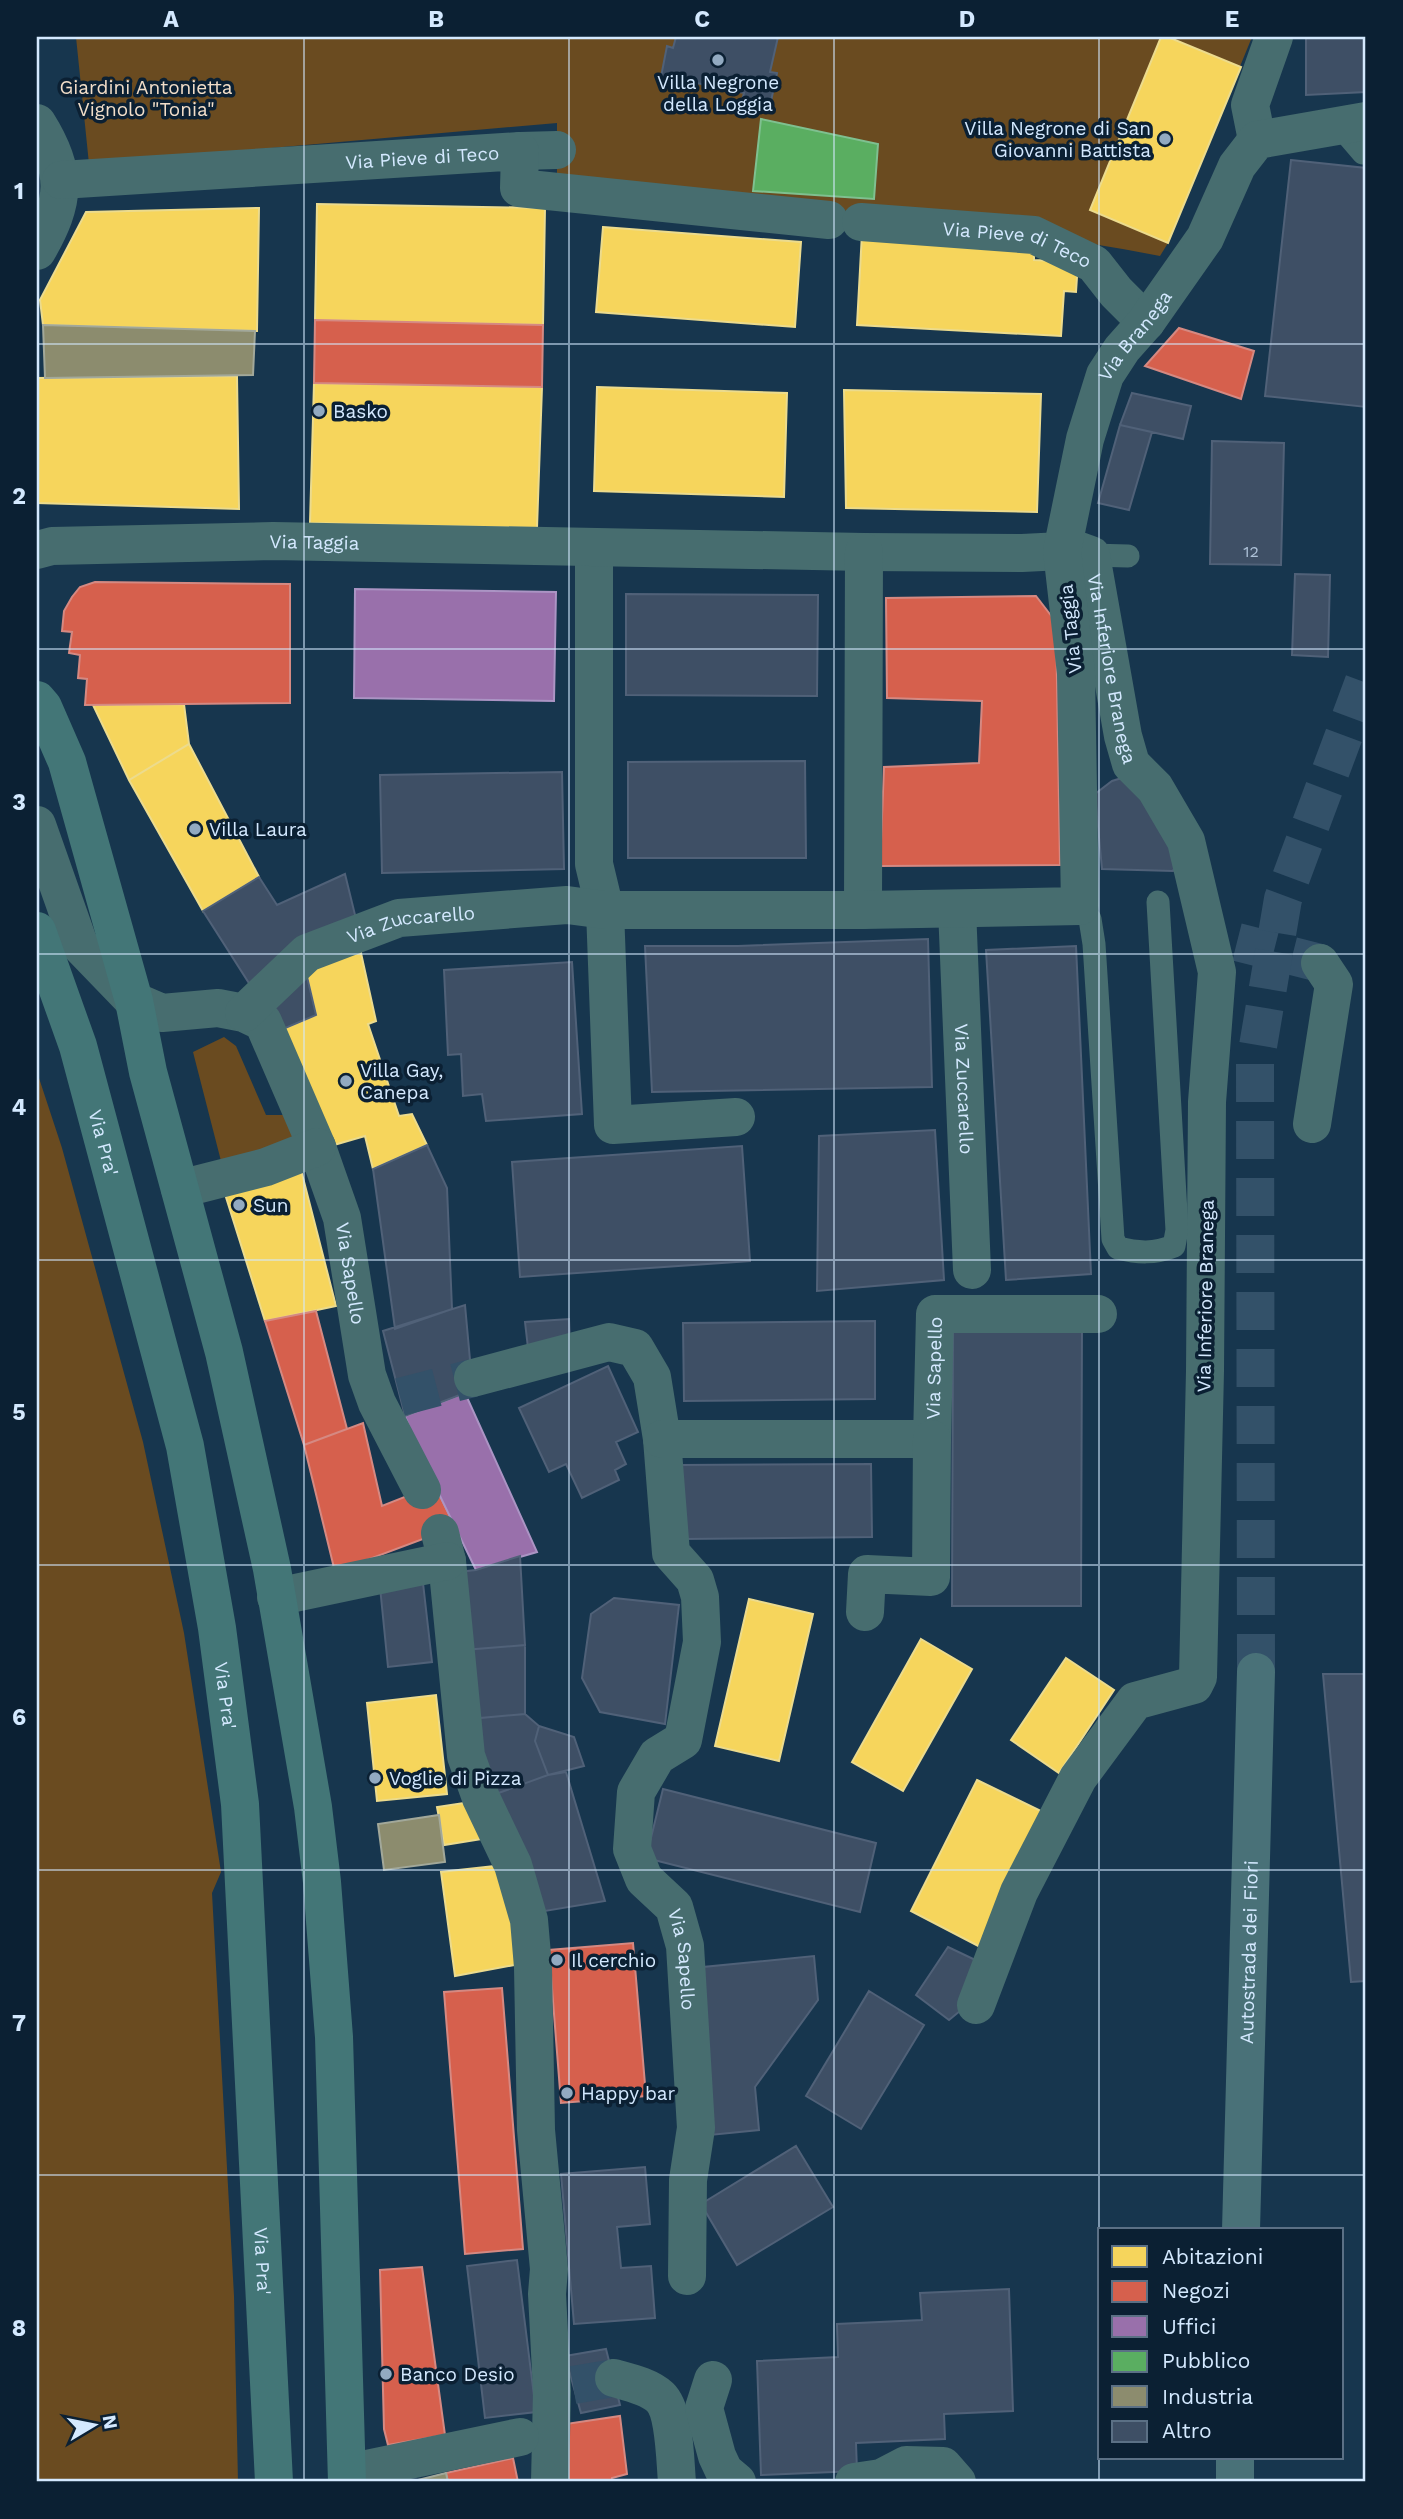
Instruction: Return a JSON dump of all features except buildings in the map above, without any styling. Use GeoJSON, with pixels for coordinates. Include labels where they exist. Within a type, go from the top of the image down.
{"type":"FeatureCollection","features":[{"type":"Feature","properties":{"kind":"highway","name":"Autostrada dei Fiori"},"geometry":{"type":"LineString","coordinates":[[1241,2228],[1256,1672]]}},
{"type":"Feature","properties":{"kind":"highway"},"geometry":{"type":"LineString","coordinates":[[1234,2482],[1235,2460]]}},
{"type":"Feature","properties":{"kind":"main road"},"geometry":{"type":"LineString","coordinates":[[37,700],[43,707],[67,762],[143,999],[148,1072],[224,1352],[276,1597],[313,1807],[334,2037],[347,2478]]}},
{"type":"Feature","properties":{"kind":"main road","name":"Via Pra'"},"geometry":{"type":"LineString","coordinates":[[37,931],[78,1046],[185,1446],[217,1628],[240,1804],[274,2482]]}},
{"type":"Feature","properties":{"kind":"street"},"geometry":{"type":"LineString","coordinates":[[1274,37],[1250,105],[1257,140],[1353,123]]}},
{"type":"Feature","properties":{"kind":"street"},"geometry":{"type":"LineString","coordinates":[[37,123],[51,146],[61,180],[56,211],[37,251]]}},
{"type":"Feature","properties":{"kind":"street","name":"Via Branega"},"geometry":{"type":"LineString","coordinates":[[1094,554],[1085,439],[1105,375],[1205,239],[1237,166],[1257,140]]}},
{"type":"Feature","properties":{"kind":"street"},"geometry":{"type":"LineString","coordinates":[[520,151],[557,150]]}},
{"type":"Feature","properties":{"kind":"street","name":"Via Pieve di Teco"},"geometry":{"type":"LineString","coordinates":[[61,180],[520,151],[519,188],[845,221],[1034,235],[1094,264],[1116,292],[1146,322]]}},
{"type":"Feature","properties":{"kind":"street","name":"Via Taggia"},"geometry":{"type":"LineString","coordinates":[[37,550],[52,546],[273,541],[1094,554],[1076,673],[1080,906]]}},
{"type":"Feature","properties":{"kind":"street"},"geometry":{"type":"LineString","coordinates":[[594,548],[594,864],[605,910],[613,1125],[736,1117]]}},
{"type":"Feature","properties":{"kind":"street"},"geometry":{"type":"LineString","coordinates":[[863,910],[864,552]]}},
{"type":"Feature","properties":{"kind":"street","name":"Via Inferiore Branega"},"geometry":{"type":"LineString","coordinates":[[976,2005],[1019,1892],[1078,1778],[1135,1701],[1194,1685],[1198,1678],[1205,1371],[1206,1102],[1217,972],[1186,841],[1155,788],[1131,764],[1123,736],[1094,554]]}},
{"type":"Feature","properties":{"kind":"street"},"geometry":{"type":"LineString","coordinates":[[1155,788],[1183,801],[1200,839],[1218,919],[1237,942]]}},
{"type":"Feature","properties":{"kind":"street"},"geometry":{"type":"LineString","coordinates":[[37,825],[79,944],[143,999],[244,1013]]}},
{"type":"Feature","properties":{"kind":"street","name":"Via Zuccarello"},"geometry":{"type":"LineString","coordinates":[[244,1013],[307,953],[399,918],[567,905],[605,910],[863,910],[1080,906]]}},
{"type":"Feature","properties":{"kind":"street","name":"Via Zuccarello"},"geometry":{"type":"LineString","coordinates":[[957,909],[972,1270]]}},
{"type":"Feature","properties":{"kind":"street"},"geometry":{"type":"LineString","coordinates":[[1312,1124],[1334,984],[1320,963]]}},
{"type":"Feature","properties":{"kind":"street","name":"Via Sapello"},"geometry":{"type":"LineString","coordinates":[[244,1013],[263,1022],[317,1147],[342,1218],[367,1375],[388,1400],[422,1490]]}},
{"type":"Feature","properties":{"kind":"street"},"geometry":{"type":"LineString","coordinates":[[180,1189],[266,1167],[317,1147]]}},
{"type":"Feature","properties":{"kind":"street","name":"Via Sapello"},"geometry":{"type":"LineString","coordinates":[[662,1439],[932,1440],[935,1314],[1098,1314]]}},
{"type":"Feature","properties":{"kind":"street","name":"Via Sapello"},"geometry":{"type":"LineString","coordinates":[[473,1378],[609,1342],[635,1348],[652,1377],[662,1439],[671,1553],[695,1580],[700,1597],[702,1642],[683,1740],[657,1756],[636,1792],[632,1849],[644,1879],[674,1907],[685,1946],[696,2128],[688,2180],[687,2276]]}},
{"type":"Feature","properties":{"kind":"street"},"geometry":{"type":"LineString","coordinates":[[865,1612],[867,1574],[931,1577],[932,1440]]}},
{"type":"Feature","properties":{"kind":"street"},"geometry":{"type":"LineString","coordinates":[[276,1597],[444,1547],[466,1756],[481,1798],[513,1865],[529,1920],[533,1967],[536,2130],[548,2253],[547,2294],[562,2388],[550,2482]]}},
{"type":"Feature","properties":{"kind":"street"},"geometry":{"type":"LineString","coordinates":[[614,2378],[659,2396],[668,2410],[677,2482]]}},
{"type":"Feature","properties":{"kind":"street"},"geometry":{"type":"LineString","coordinates":[[713,2380],[704,2407],[720,2463],[724,2471],[737,2482]]}},
{"type":"Feature","properties":{"kind":"street"},"geometry":{"type":"LineString","coordinates":[[347,2478],[520,2437]]}},
{"type":"Feature","properties":{"kind":"street"},"geometry":{"type":"LineString","coordinates":[[854,2482],[881,2479],[905,2465],[943,2466],[957,2482]]}},
{"type":"Feature","properties":{"kind":"lane"},"geometry":{"type":"LineString","coordinates":[[1353,123],[1363,153],[1366,153]]}},
{"type":"Feature","properties":{"kind":"lane"},"geometry":{"type":"LineString","coordinates":[[1080,906],[1090,919],[1094,944],[1112,1239],[1118,1248],[1157,1252],[1174,1246],[1177,1230],[1158,902]]}},
{"type":"Feature","properties":{"kind":"green space","name":"Giardini Antonietta Vignolo \"Tonia\""},"geometry":{"type":"Polygon","coordinates":[[[76,37],[1252,37],[1168,243],[1160,256],[935,221],[557,181],[557,123],[89,164],[76,37]]]}},
{"type":"Feature","properties":{"kind":"green space"},"geometry":{"type":"Polygon","coordinates":[[[224,1037],[236,1046],[266,1115],[283,1115],[294,1135],[267,1156],[221,1161],[193,1052],[224,1037]]]}},
{"type":"Feature","properties":{"kind":"green space"},"geometry":{"type":"Polygon","coordinates":[[[37,1072],[62,1148],[143,1442],[184,1633],[221,1872],[212,1893],[234,2296],[238,2482],[40,2482],[37,2473],[37,1072]]]}},
{"type":"Feature","properties":{"kind":"tunnel"},"geometry":{"type":"LineString","coordinates":[[1256,1672],[1255,1064],[1283,899],[1366,676]]}},
{"type":"Feature","properties":{"kind":"tunnel"},"geometry":{"type":"LineString","coordinates":[[1237,942],[1320,963]]}},
{"type":"Feature","properties":{"kind":"tunnel"},"geometry":{"type":"LineString","coordinates":[[400,1397],[473,1378]]}},
{"type":"Feature","properties":{"kind":"tunnel"},"geometry":{"type":"LineString","coordinates":[[573,2385],[614,2378]]}},
{"type":"Feature","properties":{"kind":"place","name":"Villa Negrone della Loggia"},"geometry":{"type":"Point","coordinates":[718,60]}},
{"type":"Feature","properties":{"kind":"place","name":"Villa Negrone di San Giovanni Battista"},"geometry":{"type":"Point","coordinates":[1165,139]}},
{"type":"Feature","properties":{"kind":"place","name":"Basko"},"geometry":{"type":"Point","coordinates":[319,411]}},
{"type":"Feature","properties":{"kind":"place","name":"Villa Laura"},"geometry":{"type":"Point","coordinates":[195,829]}},
{"type":"Feature","properties":{"kind":"place","name":"Villa Gay, Canepa"},"geometry":{"type":"Point","coordinates":[346,1081]}},
{"type":"Feature","properties":{"kind":"place","name":"Sun"},"geometry":{"type":"Point","coordinates":[239,1205]}},
{"type":"Feature","properties":{"kind":"place","name":"Voglie di Pizza"},"geometry":{"type":"Point","coordinates":[375,1778]}},
{"type":"Feature","properties":{"kind":"place","name":"Il cerchio"},"geometry":{"type":"Point","coordinates":[557,1960]}},
{"type":"Feature","properties":{"kind":"place","name":"Happy bar"},"geometry":{"type":"Point","coordinates":[567,2093]}},
{"type":"Feature","properties":{"kind":"place","name":"Banco Desio"},"geometry":{"type":"Point","coordinates":[386,2374]}}]}
